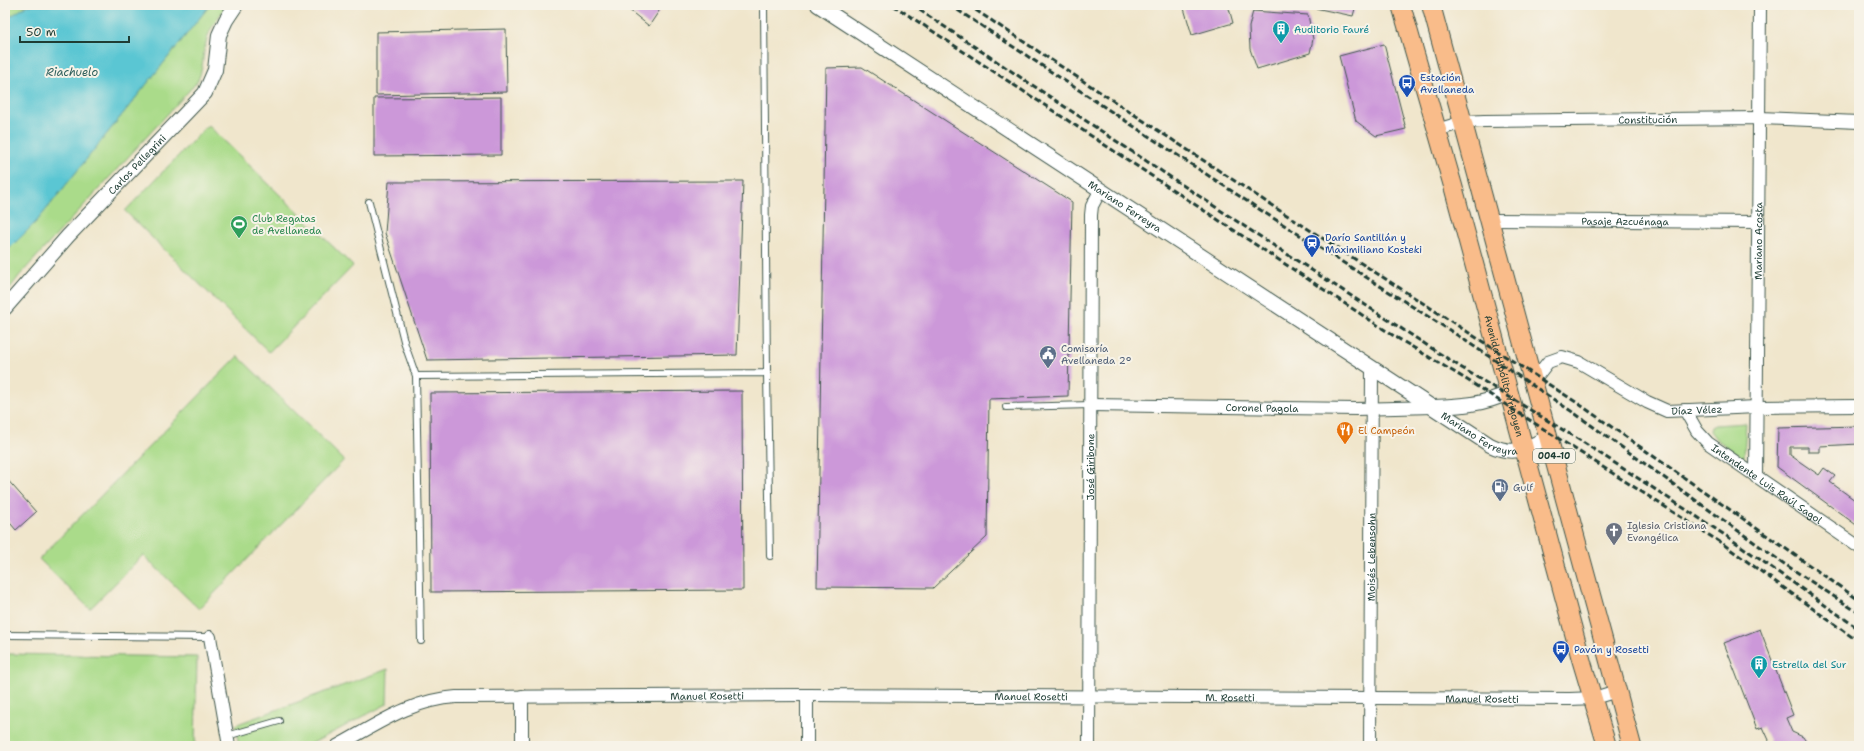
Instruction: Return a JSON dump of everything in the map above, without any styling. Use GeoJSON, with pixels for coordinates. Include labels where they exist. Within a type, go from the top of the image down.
{"type":"FeatureCollection","features":[{"type":"Feature","properties":{"kind":"main road","name":"Avenida Hipólito Yrigoyen"},"geometry":{"type":"LineString","coordinates":[[1401,5],[1437,130],[1581,659],[1594,698],[1607,746]]}},
{"type":"Feature","properties":{"kind":"main road","name":"004-10"},"geometry":{"type":"LineString","coordinates":[[1431,5],[1491,220],[1632,746]]}},
{"type":"Feature","properties":{"kind":"street","name":"Carlos Pellegrini"},"geometry":{"type":"LineString","coordinates":[[5,308],[68,236],[205,93],[215,70],[219,35],[226,20],[236,5]]}},
{"type":"Feature","properties":{"kind":"street","name":"Mariano Ferreyra"},"geometry":{"type":"LineString","coordinates":[[818,5],[1490,445],[1501,451],[1524,450],[1549,437]]}},
{"type":"Feature","properties":{"kind":"street","name":"Mariano Acosta"},"geometry":{"type":"LineString","coordinates":[[1756,477],[1760,5]]}},
{"type":"Feature","properties":{"kind":"street","name":"Constitución"},"geometry":{"type":"LineString","coordinates":[[1437,130],[1463,122],[1760,118],[1859,122]]}},
{"type":"Feature","properties":{"kind":"street","name":"José Giribone"},"geometry":{"type":"LineString","coordinates":[[1089,746],[1091,215],[1092,206],[1100,191]]}},
{"type":"Feature","properties":{"kind":"street","name":"Pasaje Azcuénaga"},"geometry":{"type":"LineString","coordinates":[[1491,220],[1758,222]]}},
{"type":"Feature","properties":{"kind":"street","name":"Díaz Vélez"},"geometry":{"type":"LineString","coordinates":[[1534,380],[1548,362],[1556,358],[1570,358],[1667,411],[1757,407],[1859,406]]}},
{"type":"Feature","properties":{"kind":"street","name":"Moisés Lebensohn"},"geometry":{"type":"LineString","coordinates":[[1370,746],[1372,368]]}},
{"type":"Feature","properties":{"kind":"street","name":"Mariano Ferreyra"},"geometry":{"type":"LineString","coordinates":[[1433,407],[1473,405],[1508,393]]}},
{"type":"Feature","properties":{"kind":"street","name":"Coronel Pagola"},"geometry":{"type":"LineString","coordinates":[[1091,405],[1372,409],[1433,407]]}},
{"type":"Feature","properties":{"kind":"street","name":"Intendente Luis Raúl Sagol"},"geometry":{"type":"LineString","coordinates":[[1685,410],[1697,431],[1708,443],[1859,547]]}},
{"type":"Feature","properties":{"kind":"street"},"geometry":{"type":"LineString","coordinates":[[210,637],[228,741]]}},
{"type":"Feature","properties":{"kind":"street"},"geometry":{"type":"LineString","coordinates":[[1594,698],[1617,691]]}},
{"type":"Feature","properties":{"kind":"street","name":"Manuel Rosetti"},"geometry":{"type":"LineString","coordinates":[[337,746],[408,708],[424,701],[440,698],[522,696],[807,695],[1089,697]]}},
{"type":"Feature","properties":{"kind":"street"},"geometry":{"type":"LineString","coordinates":[[807,695],[807,746]]}},
{"type":"Feature","properties":{"kind":"street"},"geometry":{"type":"LineString","coordinates":[[522,696],[522,746]]}},
{"type":"Feature","properties":{"kind":"street","name":"M. Rosetti"},"geometry":{"type":"LineString","coordinates":[[1089,697],[1370,698]]}},
{"type":"Feature","properties":{"kind":"street","name":"Manuel Rosetti"},"geometry":{"type":"LineString","coordinates":[[1370,698],[1594,698]]}},
{"type":"Feature","properties":{"kind":"lane"},"geometry":{"type":"LineString","coordinates":[[764,5],[770,556]]}},
{"type":"Feature","properties":{"kind":"lane"},"geometry":{"type":"LineString","coordinates":[[369,202],[404,345],[416,376],[420,641]]}},
{"type":"Feature","properties":{"kind":"lane"},"geometry":{"type":"LineString","coordinates":[[416,376],[767,373]]}},
{"type":"Feature","properties":{"kind":"lane"},"geometry":{"type":"LineString","coordinates":[[1006,407],[1091,405]]}},
{"type":"Feature","properties":{"kind":"lane"},"geometry":{"type":"LineString","coordinates":[[5,635],[210,637]]}},
{"type":"Feature","properties":{"kind":"lane"},"geometry":{"type":"LineString","coordinates":[[228,741],[279,721]]}},
{"type":"Feature","properties":{"kind":"green space"},"geometry":{"type":"Polygon","coordinates":[[[5,5],[28,5],[5,20],[5,5]]]}},
{"type":"Feature","properties":{"kind":"green space"},"geometry":{"type":"Polygon","coordinates":[[[210,5],[227,5],[209,32],[201,72],[197,82],[19,276],[5,295],[5,253],[37,221],[210,5]]]}},
{"type":"Feature","properties":{"kind":"green space","name":"Club Regatas de Avellaneda"},"geometry":{"type":"Polygon","coordinates":[[[208,125],[353,266],[269,352],[125,211],[208,125]]]}},
{"type":"Feature","properties":{"kind":"green space"},"geometry":{"type":"Polygon","coordinates":[[[238,356],[344,460],[199,609],[143,555],[90,609],[39,559],[238,356]]]}},
{"type":"Feature","properties":{"kind":"green space"},"geometry":{"type":"Polygon","coordinates":[[[1746,423],[1744,459],[1716,439],[1710,431],[1711,427],[1715,425],[1746,423]]]}},
{"type":"Feature","properties":{"kind":"green space"},"geometry":{"type":"Polygon","coordinates":[[[5,654],[197,657],[195,746],[5,746],[5,654]]]}},
{"type":"Feature","properties":{"kind":"green space"},"geometry":{"type":"Polygon","coordinates":[[[388,669],[387,704],[307,746],[239,746],[235,725],[388,669]]]}},
{"type":"Feature","properties":{"kind":"water","name":"Riachuelo"},"geometry":{"type":"Polygon","coordinates":[[[28,5],[210,5],[37,221],[5,253],[5,20],[28,5]]]}},
{"type":"Feature","properties":{"kind":"building"},"geometry":{"type":"Polygon","coordinates":[[[623,5],[663,5],[649,26],[623,5]]]}},
{"type":"Feature","properties":{"kind":"building"},"geometry":{"type":"Polygon","coordinates":[[[1183,5],[1228,5],[1233,23],[1192,35],[1183,5]]]}},
{"type":"Feature","properties":{"kind":"building"},"geometry":{"type":"Polygon","coordinates":[[[1316,5],[1356,5],[1353,16],[1315,8],[1316,5]]]}},
{"type":"Feature","properties":{"kind":"building","name":"Auditorio Fauré"},"geometry":{"type":"Polygon","coordinates":[[[1253,11],[1308,15],[1313,39],[1310,53],[1257,69],[1250,49],[1249,27],[1253,11]]]}},
{"type":"Feature","properties":{"kind":"building"},"geometry":{"type":"Polygon","coordinates":[[[506,29],[507,92],[376,95],[376,32],[506,29]]]}},
{"type":"Feature","properties":{"kind":"building"},"geometry":{"type":"Polygon","coordinates":[[[1384,44],[1406,129],[1376,136],[1356,121],[1339,56],[1384,44]]]}},
{"type":"Feature","properties":{"kind":"building"},"geometry":{"type":"Polygon","coordinates":[[[862,67],[1072,202],[1068,396],[989,399],[987,537],[933,588],[817,587],[826,68],[862,67]]]}},
{"type":"Feature","properties":{"kind":"building"},"geometry":{"type":"Polygon","coordinates":[[[501,97],[501,155],[374,156],[374,98],[501,97]]]}},
{"type":"Feature","properties":{"kind":"building"},"geometry":{"type":"Polygon","coordinates":[[[743,181],[737,355],[427,360],[385,233],[389,182],[743,181]]]}},
{"type":"Feature","properties":{"kind":"building"},"geometry":{"type":"Polygon","coordinates":[[[742,391],[743,590],[431,592],[430,393],[742,391]]]}},
{"type":"Feature","properties":{"kind":"building"},"geometry":{"type":"Polygon","coordinates":[[[1859,426],[1859,444],[1820,446],[1820,452],[1808,452],[1808,447],[1790,447],[1790,455],[1819,475],[1824,468],[1835,476],[1830,482],[1859,503],[1859,527],[1777,467],[1778,428],[1859,426]]]}},
{"type":"Feature","properties":{"kind":"building"},"geometry":{"type":"Polygon","coordinates":[[[5,477],[36,512],[16,530],[5,517],[5,477]]]}},
{"type":"Feature","properties":{"kind":"building","name":"Estrella del Sur"},"geometry":{"type":"Polygon","coordinates":[[[1760,629],[1793,715],[1786,718],[1792,732],[1803,737],[1809,746],[1766,746],[1769,740],[1763,727],[1757,729],[1724,643],[1760,629]]]}},
{"type":"Feature","properties":{"kind":"railway"},"geometry":{"type":"LineString","coordinates":[[893,5],[1394,336],[1464,378],[1723,544],[1859,642]]}},
{"type":"Feature","properties":{"kind":"railway"},"geometry":{"type":"LineString","coordinates":[[912,5],[1250,230],[1462,368],[1581,441],[1728,537],[1859,629]]}},
{"type":"Feature","properties":{"kind":"railway"},"geometry":{"type":"LineString","coordinates":[[950,5],[1262,211],[1454,333],[1577,415],[1783,563],[1859,613]]}},
{"type":"Feature","properties":{"kind":"railway"},"geometry":{"type":"LineString","coordinates":[[968,5],[1268,203],[1576,402],[1859,600]]}},
{"type":"Feature","properties":{"kind":"place","name":"Auditorio Fauré"},"geometry":{"type":"Point","coordinates":[1281,44]}},
{"type":"Feature","properties":{"kind":"place","name":"Estación Avellaneda"},"geometry":{"type":"Point","coordinates":[1407,98]}},
{"type":"Feature","properties":{"kind":"place","name":"Club Regatas de Avellaneda"},"geometry":{"type":"Point","coordinates":[239,239]}},
{"type":"Feature","properties":{"kind":"place","name":"Darío Santillán y Maximiliano Kosteki"},"geometry":{"type":"Point","coordinates":[1312,258]}},
{"type":"Feature","properties":{"kind":"place","name":"Comisaría Avellaneda 2°"},"geometry":{"type":"Point","coordinates":[1048,369]}},
{"type":"Feature","properties":{"kind":"place","name":"El Campeón"},"geometry":{"type":"Point","coordinates":[1345,445]}},
{"type":"Feature","properties":{"kind":"place","name":"Gulf"},"geometry":{"type":"Point","coordinates":[1500,502]}},
{"type":"Feature","properties":{"kind":"place","name":"Iglesia Cristiana Evangélica"},"geometry":{"type":"Point","coordinates":[1614,546]}},
{"type":"Feature","properties":{"kind":"place","name":"Pavón y Rosetti"},"geometry":{"type":"Point","coordinates":[1561,664]}},
{"type":"Feature","properties":{"kind":"place","name":"Estrella del Sur"},"geometry":{"type":"Point","coordinates":[1759,679]}}]}
